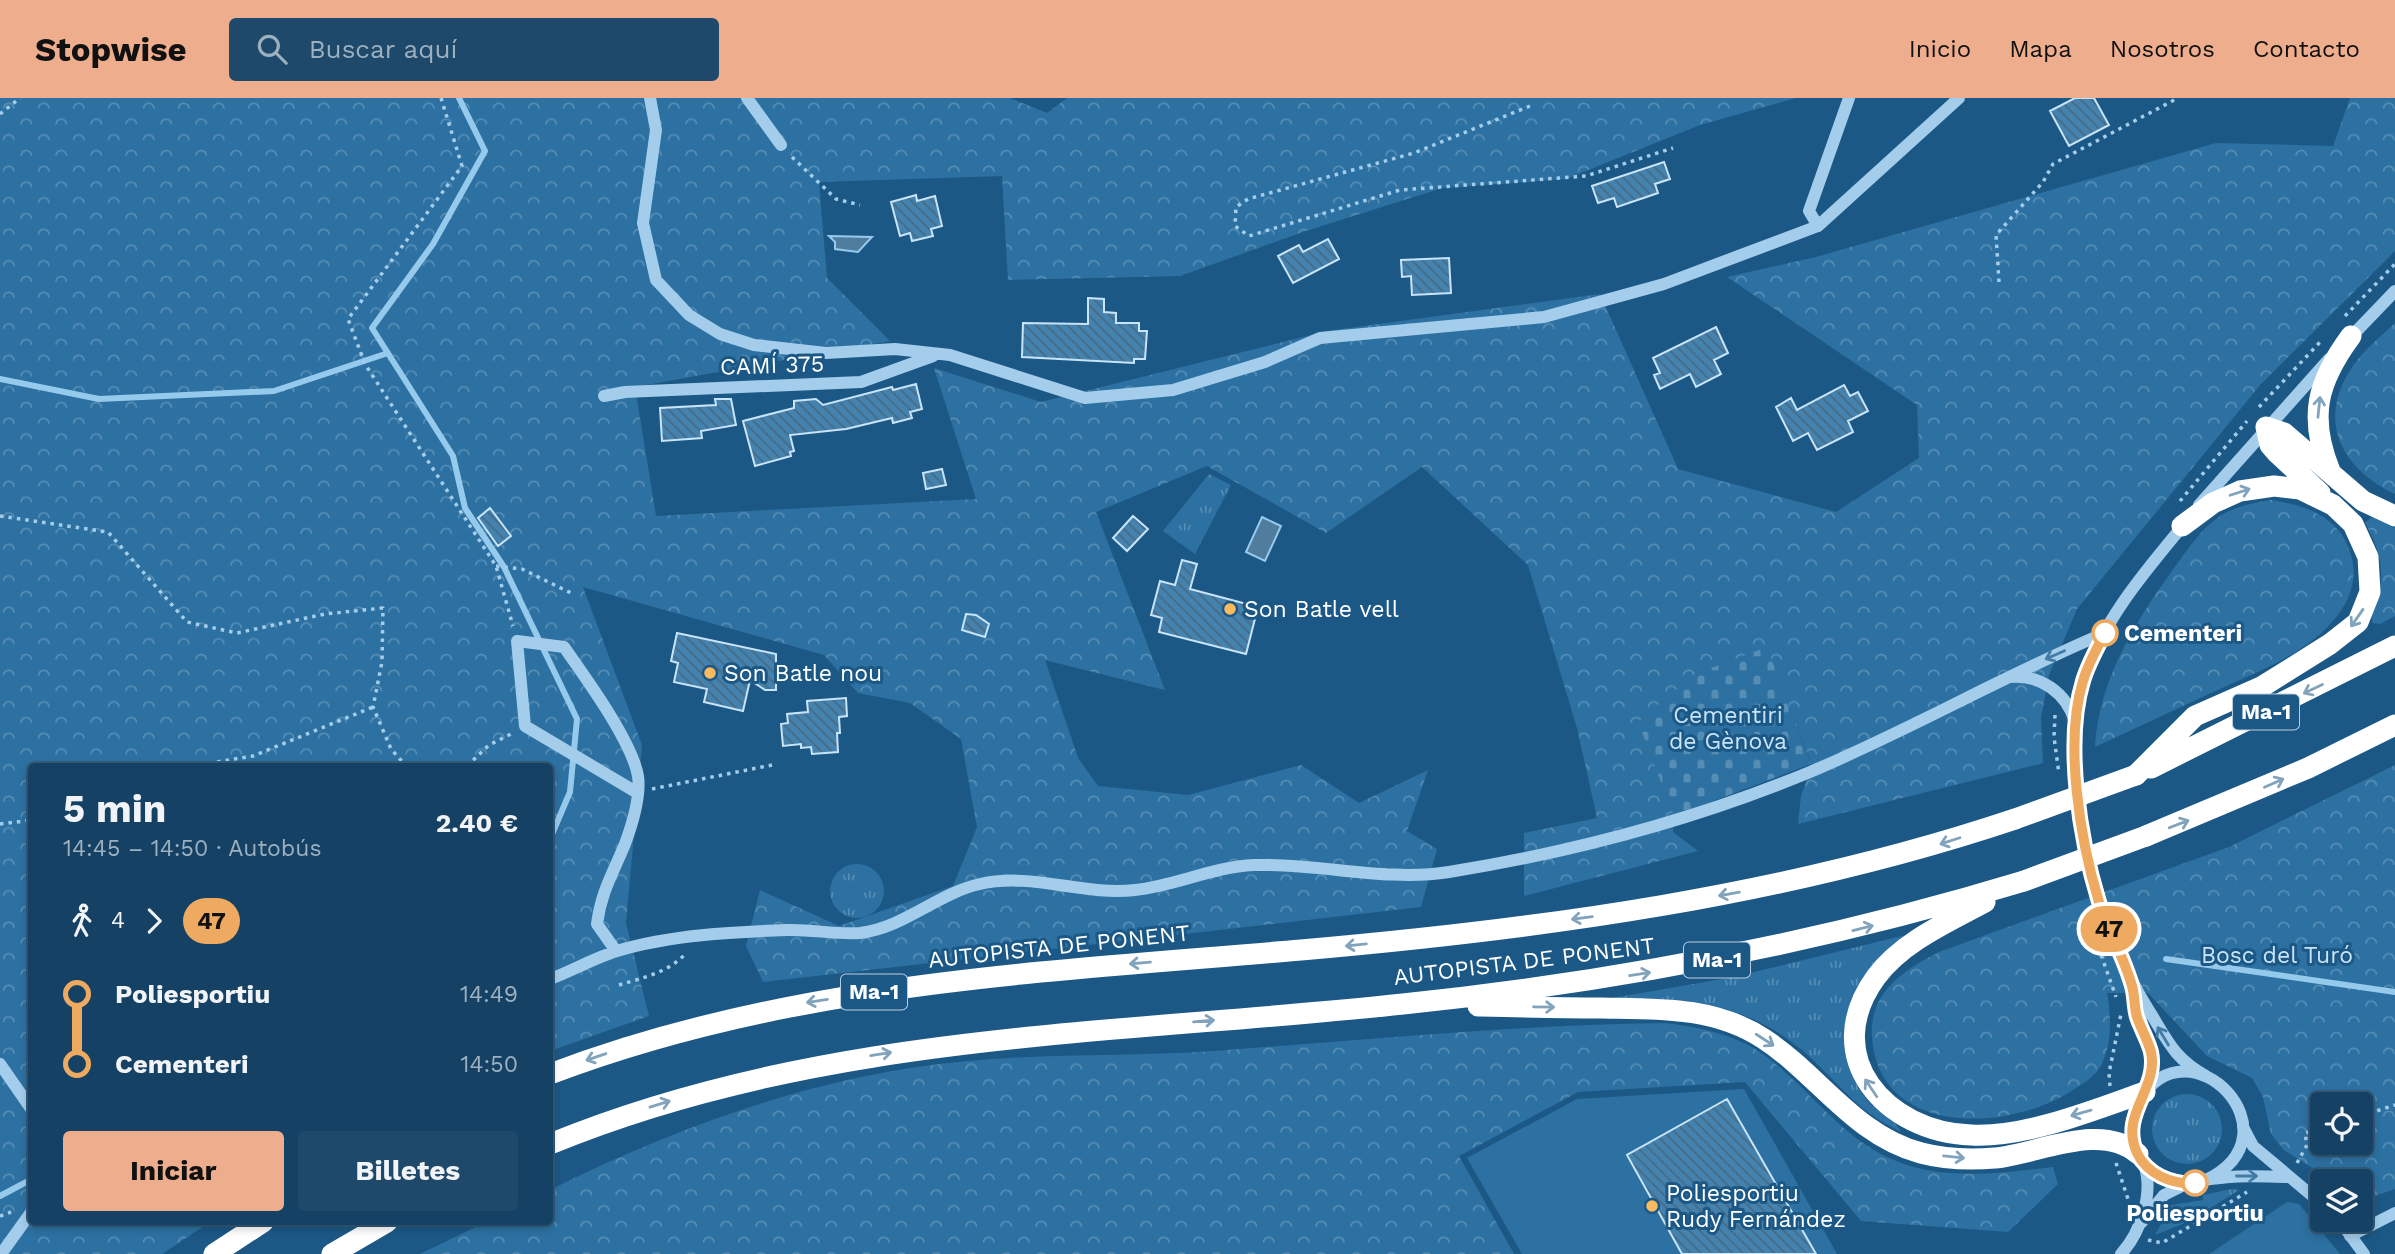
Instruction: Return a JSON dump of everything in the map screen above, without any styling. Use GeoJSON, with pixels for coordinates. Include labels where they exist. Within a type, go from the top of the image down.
{"type":"FeatureCollection","features":[{"type":"Feature","properties":{"kind":"highway"},"geometry":{"type":"LineString","coordinates":[[2331,473],[2319,441],[2318,403],[2344,330]]}},
{"type":"Feature","properties":{"kind":"highway"},"geometry":{"type":"LineString","coordinates":[[2266,427],[2291,438],[2363,501],[2395,516]]}},
{"type":"Feature","properties":{"kind":"highway"},"geometry":{"type":"LineString","coordinates":[[2136,775],[2194,716],[2263,686],[2330,644],[2358,622],[2370,592],[2368,557],[2358,532],[2276,452],[2270,445],[2266,427]]}},
{"type":"Feature","properties":{"kind":"highway"},"geometry":{"type":"LineString","coordinates":[[2182,527],[2213,503],[2252,488],[2288,487],[2312,494],[2333,505]]}},
{"type":"Feature","properties":{"kind":"highway","name":"Ma-1"},"geometry":{"type":"LineString","coordinates":[[2136,775],[2395,646]]}},
{"type":"Feature","properties":{"kind":"highway","name":"Ma-1"},"geometry":{"type":"LineString","coordinates":[[2024,881],[2146,836],[2296,774],[2395,725]]}},
{"type":"Feature","properties":{"kind":"highway","name":"AUTOPISTA DE PONENT"},"geometry":{"type":"LineString","coordinates":[[553,1073],[681,1030],[786,1005],[1007,976],[1489,930],[1699,899],[1849,869],[1940,844],[2136,775]]}},
{"type":"Feature","properties":{"kind":"highway"},"geometry":{"type":"LineString","coordinates":[[2024,881],[1917,942],[1876,978],[1860,1008],[1856,1031],[1859,1065],[1868,1084],[1888,1108],[1909,1121],[1936,1130],[1970,1135],[2017,1131],[2145,1091]]}},
{"type":"Feature","properties":{"kind":"highway","name":"AUTOPISTA DE PONENT"},"geometry":{"type":"LineString","coordinates":[[553,1143],[669,1101],[785,1071],[934,1046],[1402,1004],[1603,979],[1742,955],[1890,921],[2024,881]]}},
{"type":"Feature","properties":{"kind":"highway"},"geometry":{"type":"LineString","coordinates":[[1402,1004],[1637,1008],[1704,1014],[1725,1020],[1762,1038],[1785,1054],[1859,1122],[1897,1144],[1922,1153],[1957,1158],[1997,1158],[2085,1141],[2112,1140],[2121,1142],[2141,1158]]}},
{"type":"Feature","properties":{"kind":"highway"},"geometry":{"type":"LineString","coordinates":[[214,1254],[258,1225]]}},
{"type":"Feature","properties":{"kind":"highway"},"geometry":{"type":"LineString","coordinates":[[332,1254],[382,1225]]}},
{"type":"Feature","properties":{"kind":"street"},"geometry":{"type":"LineString","coordinates":[[650,98],[656,130],[643,223],[656,280],[689,314],[720,334],[754,345],[826,353],[895,349],[950,355],[1085,398],[1173,390],[1265,362],[1320,338],[1544,317],[1664,284],[1818,226],[1959,98]]}},
{"type":"Feature","properties":{"kind":"street"},"geometry":{"type":"LineString","coordinates":[[747,98],[781,145]]}},
{"type":"Feature","properties":{"kind":"street"},"geometry":{"type":"LineString","coordinates":[[1818,226],[1809,211],[1849,98]]}},
{"type":"Feature","properties":{"kind":"street"},"geometry":{"type":"LineString","coordinates":[[2310,1194],[2253,1146],[2243,1126],[2235,1099],[2222,1084],[2188,1065],[2168,1045],[2132,986],[2098,901],[2091,869],[2077,778],[2076,726],[2083,681],[2105,633],[2131,593],[2344,330],[2395,291]]}},
{"type":"Feature","properties":{"kind":"street","name":"CAMÍ 375"},"geometry":{"type":"LineString","coordinates":[[604,396],[625,392],[861,382],[936,354]]}},
{"type":"Feature","properties":{"kind":"street"},"geometry":{"type":"LineString","coordinates":[[553,978],[616,951],[701,936],[789,929],[842,933],[871,931],[905,919],[968,887],[994,882],[1031,881],[1133,891],[1236,866],[1289,866],[1415,874],[1445,872],[1555,853],[1653,828],[1807,773],[2006,677],[2105,633]]}},
{"type":"Feature","properties":{"kind":"street"},"geometry":{"type":"LineString","coordinates":[[616,951],[597,924],[600,898],[625,843],[636,792],[638,777],[628,750],[564,647],[517,641],[525,726],[636,792]]}},
{"type":"Feature","properties":{"kind":"street"},"geometry":{"type":"LineString","coordinates":[[2006,677],[2031,678],[2056,691],[2069,706],[2076,726]]}},
{"type":"Feature","properties":{"kind":"street"},"geometry":{"type":"LineString","coordinates":[[2132,986],[2136,1015],[2151,1051],[2151,1076],[2133,1117],[2132,1132],[2148,1174],[2147,1194],[2139,1226]]}},
{"type":"Feature","properties":{"kind":"street"},"geometry":{"type":"LineString","coordinates":[[0,1064],[28,1104]]}},
{"type":"Feature","properties":{"kind":"street"},"geometry":{"type":"LineString","coordinates":[[2145,1091],[2157,1080],[2173,1074],[2206,1076]]}},
{"type":"Feature","properties":{"kind":"street"},"geometry":{"type":"LineString","coordinates":[[2206,1180],[2223,1171],[2237,1153],[2243,1126]]}},
{"type":"Feature","properties":{"kind":"street"},"geometry":{"type":"LineString","coordinates":[[2141,1158],[2162,1177],[2189,1183]]}},
{"type":"Feature","properties":{"kind":"street"},"geometry":{"type":"LineString","coordinates":[[2121,1254],[2164,1195],[2189,1183],[2244,1176],[2288,1177]]}},
{"type":"Feature","properties":{"kind":"street"},"geometry":{"type":"LineString","coordinates":[[2350,1236],[2395,1213]]}},
{"type":"Feature","properties":{"kind":"street"},"geometry":{"type":"LineString","coordinates":[[1,1254],[28,1217]]}},
{"type":"Feature","properties":{"kind":"street"},"geometry":{"type":"LineString","coordinates":[[2347,1232],[2364,1254]]}},
{"type":"Feature","properties":{"kind":"path"},"geometry":{"type":"LineString","coordinates":[[0,114],[20,98]]}},
{"type":"Feature","properties":{"kind":"path"},"geometry":{"type":"LineString","coordinates":[[441,98],[462,166],[348,319],[365,364],[496,566],[517,641]]}},
{"type":"Feature","properties":{"kind":"path"},"geometry":{"type":"LineString","coordinates":[[1999,282],[1996,235],[2043,182],[2053,164],[2178,98]]}},
{"type":"Feature","properties":{"kind":"path"},"geometry":{"type":"LineString","coordinates":[[1530,106],[1413,153],[1248,199],[1236,207],[1235,226],[1250,236],[1400,190],[1586,176],[1673,148]]}},
{"type":"Feature","properties":{"kind":"path"},"geometry":{"type":"LineString","coordinates":[[781,145],[836,199],[860,205]]}},
{"type":"Feature","properties":{"kind":"path"},"geometry":{"type":"LineString","coordinates":[[2344,330],[2395,264]]}},
{"type":"Feature","properties":{"kind":"path"},"geometry":{"type":"LineString","coordinates":[[2176,505],[2252,415],[2328,334]]}},
{"type":"Feature","properties":{"kind":"path"},"geometry":{"type":"LineString","coordinates":[[0,516],[108,532],[187,622],[237,633],[325,614],[383,608],[382,662],[373,707],[391,749],[403,763]]}},
{"type":"Feature","properties":{"kind":"path"},"geometry":{"type":"LineString","coordinates":[[496,566],[522,569],[573,594]]}},
{"type":"Feature","properties":{"kind":"path"},"geometry":{"type":"LineString","coordinates":[[2056,691],[2054,737],[2060,783]]}},
{"type":"Feature","properties":{"kind":"path"},"geometry":{"type":"LineString","coordinates":[[210,763],[253,756],[373,707]]}},
{"type":"Feature","properties":{"kind":"path"},"geometry":{"type":"LineString","coordinates":[[470,763],[489,745],[525,726]]}},
{"type":"Feature","properties":{"kind":"path"},"geometry":{"type":"LineString","coordinates":[[636,792],[772,765]]}},
{"type":"Feature","properties":{"kind":"path"},"geometry":{"type":"LineString","coordinates":[[0,824],[28,820]]}},
{"type":"Feature","properties":{"kind":"path"},"geometry":{"type":"LineString","coordinates":[[2086,911],[2117,1000]]}},
{"type":"Feature","properties":{"kind":"path"},"geometry":{"type":"LineString","coordinates":[[619,985],[679,961],[701,936]]}},
{"type":"Feature","properties":{"kind":"path"},"geometry":{"type":"LineString","coordinates":[[2109,1073],[2121,1012]]}},
{"type":"Feature","properties":{"kind":"path"},"geometry":{"type":"LineString","coordinates":[[2373,1112],[2395,1105]]}},
{"type":"Feature","properties":{"kind":"path"},"geometry":{"type":"LineString","coordinates":[[2288,1177],[2307,1145],[2305,1133],[2310,1132]]}},
{"type":"Feature","properties":{"kind":"path"},"geometry":{"type":"LineString","coordinates":[[2139,1226],[2150,1242],[2162,1243],[2247,1192],[2257,1193]]}},
{"type":"Feature","properties":{"kind":"green space"},"geometry":{"type":"Polygon","coordinates":[[[0,98],[1010,98],[1047,113],[1067,98],[1796,98],[1700,125],[1566,179],[1442,188],[1303,232],[1180,276],[1008,280],[1002,176],[819,182],[827,278],[890,341],[635,387],[656,516],[976,499],[934,368],[1041,402],[1327,331],[1600,294],[1678,469],[1836,512],[1919,458],[1917,405],[1727,277],[1816,257],[2216,143],[2333,146],[2350,98],[2395,98],[2395,251],[2261,384],[2077,609],[2049,675],[2041,718],[2043,763],[1798,824],[1801,796],[1812,765],[1766,647],[1674,816],[1673,832],[1698,851],[1524,896],[1524,833],[1597,818],[1577,728],[1528,565],[1422,467],[1326,533],[1207,466],[1096,512],[1165,690],[1045,660],[1078,758],[1098,786],[1188,795],[1301,765],[1359,803],[1428,770],[1407,831],[1437,849],[1421,907],[763,982],[746,946],[760,890],[839,926],[953,886],[977,827],[961,739],[910,703],[858,693],[824,655],[583,587],[642,745],[626,923],[649,1016],[553,1050],[553,763],[28,763],[28,1225],[206,1225],[162,1254],[0,1254],[0,98]]]}},
{"type":"Feature","properties":{"kind":"green space"},"geometry":{"type":"Polygon","coordinates":[[[2395,323],[2395,494],[2376,483],[2348,456],[2336,423],[2336,405],[2353,366],[2395,323]]]}},
{"type":"Feature","properties":{"kind":"green space"},"geometry":{"type":"Polygon","coordinates":[[[1209,474],[1231,485],[1195,554],[1163,531],[1209,474]]]}},
{"type":"Feature","properties":{"kind":"green space"},"geometry":{"type":"Polygon","coordinates":[[[2271,500],[2308,509],[2338,529],[2350,552],[2353,569],[2352,586],[2342,609],[2311,642],[2279,662],[2095,747],[2098,722],[2111,675],[2133,631],[2174,568],[2200,534],[2220,516],[2238,507],[2271,500]]]}},
{"type":"Feature","properties":{"kind":"green space"},"geometry":{"type":"Polygon","coordinates":[[[2372,517],[2395,528],[2395,616],[2380,624],[2373,623],[2372,618],[2380,587],[2381,566],[2378,551],[2365,523],[2372,517]]]}},
{"type":"Feature","properties":{"kind":"green space","name":"Cementiri de Gènova"},"geometry":{"type":"Polygon","coordinates":[[[1767,647],[1811,764],[1674,816],[1638,722],[1693,675],[1767,647]]]}},
{"type":"Feature","properties":{"kind":"green space","name":"Bosc del Turó"},"geometry":{"type":"Polygon","coordinates":[[[2395,765],[2395,1189],[2373,1197],[2373,1169],[2314,1169],[2284,1150],[2271,1134],[2263,1097],[2252,1078],[2207,1056],[2148,993],[2107,993],[2109,1036],[2101,1066],[2091,1078],[2046,1104],[2016,1114],[1983,1118],[1951,1117],[1922,1109],[1897,1094],[1880,1070],[1872,1037],[1873,1021],[1876,1007],[1891,984],[1939,952],[2229,847],[2395,765]]]}},
{"type":"Feature","properties":{"kind":"green space"},"geometry":{"type":"Polygon","coordinates":[[[857,864],[876,872],[884,891],[876,910],[857,918],[838,910],[830,891],[838,872],[857,864]]]}},
{"type":"Feature","properties":{"kind":"green space"},"geometry":{"type":"Polygon","coordinates":[[[1910,934],[1872,968],[1858,988],[1844,1031],[1845,1053],[1852,1076],[1867,1100],[1896,1124],[1901,1132],[1859,1105],[1803,1051],[1781,1034],[1757,1021],[1708,1005],[1682,1001],[1601,1000],[1734,977],[1910,934]]]}},
{"type":"Feature","properties":{"kind":"green space"},"geometry":{"type":"Polygon","coordinates":[[[1665,1023],[1735,1039],[1757,1050],[1774,1063],[1853,1135],[1889,1158],[1908,1166],[1970,1174],[2053,1167],[2058,1184],[2008,1232],[1861,1221],[1745,1082],[1578,1092],[1459,1156],[1514,1254],[420,1254],[480,1225],[553,1225],[553,1189],[701,1124],[806,1090],[859,1078],[968,1061],[1183,1053],[1608,1024],[1665,1023]]]}},
{"type":"Feature","properties":{"kind":"green space","name":"Poliesportiu Rudy Fernández"},"geometry":{"type":"Polygon","coordinates":[[[1744,1089],[1837,1254],[1522,1254],[1467,1158],[1577,1099],[1744,1089]]]}},
{"type":"Feature","properties":{"kind":"green space"},"geometry":{"type":"Polygon","coordinates":[[[2187,1094],[2212,1104],[2222,1129],[2212,1154],[2187,1164],[2162,1154],[2152,1129],[2162,1104],[2187,1094]]]}},
{"type":"Feature","properties":{"kind":"green space"},"geometry":{"type":"Polygon","coordinates":[[[2239,1190],[2190,1221],[2155,1235],[2172,1205],[2203,1200],[2203,1195],[2239,1190]]]}},
{"type":"Feature","properties":{"kind":"green space"},"geometry":{"type":"Polygon","coordinates":[[[2287,1202],[2299,1204],[2310,1217],[2310,1232],[2322,1232],[2340,1254],[2209,1254],[2287,1202]]]}},
{"type":"Feature","properties":{"kind":"shaded area"},"geometry":{"type":"Polygon","coordinates":[[[829,236],[872,237],[858,252],[835,249],[835,242],[829,236]]]}},
{"type":"Feature","properties":{"kind":"shaded area"},"geometry":{"type":"Polygon","coordinates":[[[1262,517],[1281,526],[1265,561],[1246,552],[1262,517]]]}},
{"type":"Feature","properties":{"kind":"building"},"geometry":{"type":"Polygon","coordinates":[[[2075,98],[2094,98],[2109,125],[2069,146],[2050,111],[2075,98]]]}},
{"type":"Feature","properties":{"kind":"building"},"geometry":{"type":"Polygon","coordinates":[[[1664,162],[1670,179],[1655,184],[1658,193],[1617,207],[1614,198],[1598,203],[1592,186],[1664,162]]]}},
{"type":"Feature","properties":{"kind":"building"},"geometry":{"type":"Polygon","coordinates":[[[916,195],[917,201],[935,196],[942,226],[931,229],[933,236],[912,241],[910,233],[900,236],[891,202],[916,195]]]}},
{"type":"Feature","properties":{"kind":"building"},"geometry":{"type":"Polygon","coordinates":[[[1328,239],[1339,259],[1293,283],[1278,256],[1299,245],[1303,252],[1328,239]]]}},
{"type":"Feature","properties":{"kind":"building"},"geometry":{"type":"Polygon","coordinates":[[[1449,258],[1451,293],[1412,295],[1411,276],[1402,277],[1401,260],[1449,258]]]}},
{"type":"Feature","properties":{"kind":"building"},"geometry":{"type":"Polygon","coordinates":[[[1088,298],[1104,299],[1104,312],[1116,313],[1116,323],[1139,323],[1139,331],[1147,331],[1145,359],[1134,359],[1134,363],[1022,357],[1023,323],[1088,324],[1088,298]]]}},
{"type":"Feature","properties":{"kind":"building"},"geometry":{"type":"Polygon","coordinates":[[[1716,327],[1728,353],[1714,360],[1721,374],[1696,387],[1690,374],[1660,389],[1654,375],[1660,373],[1653,358],[1716,327]]]}},
{"type":"Feature","properties":{"kind":"building"},"geometry":{"type":"Polygon","coordinates":[[[916,384],[922,409],[910,412],[912,418],[893,423],[892,418],[846,429],[790,435],[794,451],[790,452],[791,456],[755,466],[743,421],[794,408],[794,401],[816,399],[823,405],[892,387],[893,390],[916,384]]]}},
{"type":"Feature","properties":{"kind":"building"},"geometry":{"type":"Polygon","coordinates":[[[1844,385],[1850,396],[1858,392],[1868,411],[1848,421],[1853,432],[1817,450],[1808,433],[1793,441],[1776,407],[1791,398],[1797,410],[1844,385]]]}},
{"type":"Feature","properties":{"kind":"building"},"geometry":{"type":"Polygon","coordinates":[[[715,399],[731,399],[736,425],[701,431],[702,438],[662,441],[660,408],[716,405],[715,399]]]}},
{"type":"Feature","properties":{"kind":"building"},"geometry":{"type":"Polygon","coordinates":[[[942,469],[946,485],[926,489],[923,473],[942,469]]]}},
{"type":"Feature","properties":{"kind":"building"},"geometry":{"type":"Polygon","coordinates":[[[490,508],[511,536],[498,546],[478,518],[490,508]]]}},
{"type":"Feature","properties":{"kind":"building"},"geometry":{"type":"Polygon","coordinates":[[[1133,516],[1148,529],[1127,551],[1113,538],[1133,516]]]}},
{"type":"Feature","properties":{"kind":"building","name":"Son Batle vell"},"geometry":{"type":"Polygon","coordinates":[[[1182,560],[1197,564],[1190,589],[1258,607],[1246,654],[1159,632],[1162,618],[1151,615],[1160,581],[1175,585],[1182,560]]]}},
{"type":"Feature","properties":{"kind":"building"},"geometry":{"type":"Polygon","coordinates":[[[966,614],[976,615],[989,624],[985,637],[962,630],[966,614]]]}},
{"type":"Feature","properties":{"kind":"building","name":"Son Batle nou"},"geometry":{"type":"Polygon","coordinates":[[[677,633],[776,654],[776,690],[765,690],[750,680],[743,711],[704,702],[707,689],[674,682],[678,663],[671,661],[677,633]]]}},
{"type":"Feature","properties":{"kind":"building"},"geometry":{"type":"Polygon","coordinates":[[[846,698],[847,716],[839,717],[838,752],[812,754],[811,747],[801,748],[801,744],[783,746],[781,724],[788,723],[787,714],[808,712],[807,701],[846,698]]]}},
{"type":"Feature","properties":{"kind":"building"},"geometry":{"type":"Polygon","coordinates":[[[1727,1099],[1816,1254],[1682,1254],[1627,1155],[1727,1099]]]}},
{"type":"Feature","properties":{"kind":"waterway"},"geometry":{"type":"LineString","coordinates":[[459,98],[485,151],[433,244],[372,328],[453,456],[465,508],[504,567],[577,719],[570,792],[553,832]]}},
{"type":"Feature","properties":{"kind":"waterway"},"geometry":{"type":"LineString","coordinates":[[0,379],[99,399],[274,391],[388,353]]}},
{"type":"Feature","properties":{"kind":"waterway"},"geometry":{"type":"LineString","coordinates":[[2166,959],[2395,992]]}},
{"type":"Feature","properties":{"kind":"waterway"},"geometry":{"type":"LineString","coordinates":[[0,1196],[28,1181]]}},
{"type":"Feature","properties":{"kind":"bus line","name":"47"},"geometry":{"type":"LineString","coordinates":[[2105,633],[2088,666],[2080,692],[2075,751],[2083,824],[2098,901],[2132,986],[2136,1015],[2151,1051],[2149,1084],[2133,1117],[2133,1142],[2144,1163],[2162,1177],[2172,1181],[2195,1183]]}},
{"type":"Feature","properties":{"kind":"place","name":"Son Batle vell"},"geometry":{"type":"Point","coordinates":[1230,609]}},
{"type":"Feature","properties":{"kind":"place","name":"Cementeri"},"geometry":{"type":"Point","coordinates":[2105,633]}},
{"type":"Feature","properties":{"kind":"place","name":"Son Batle nou"},"geometry":{"type":"Point","coordinates":[710,673]}},
{"type":"Feature","properties":{"kind":"place","name":"Poliesportiu"},"geometry":{"type":"Point","coordinates":[2195,1183]}},
{"type":"Feature","properties":{"kind":"place","name":"Poliesportiu Rudy Fernández"},"geometry":{"type":"Point","coordinates":[1652,1206]}}]}
